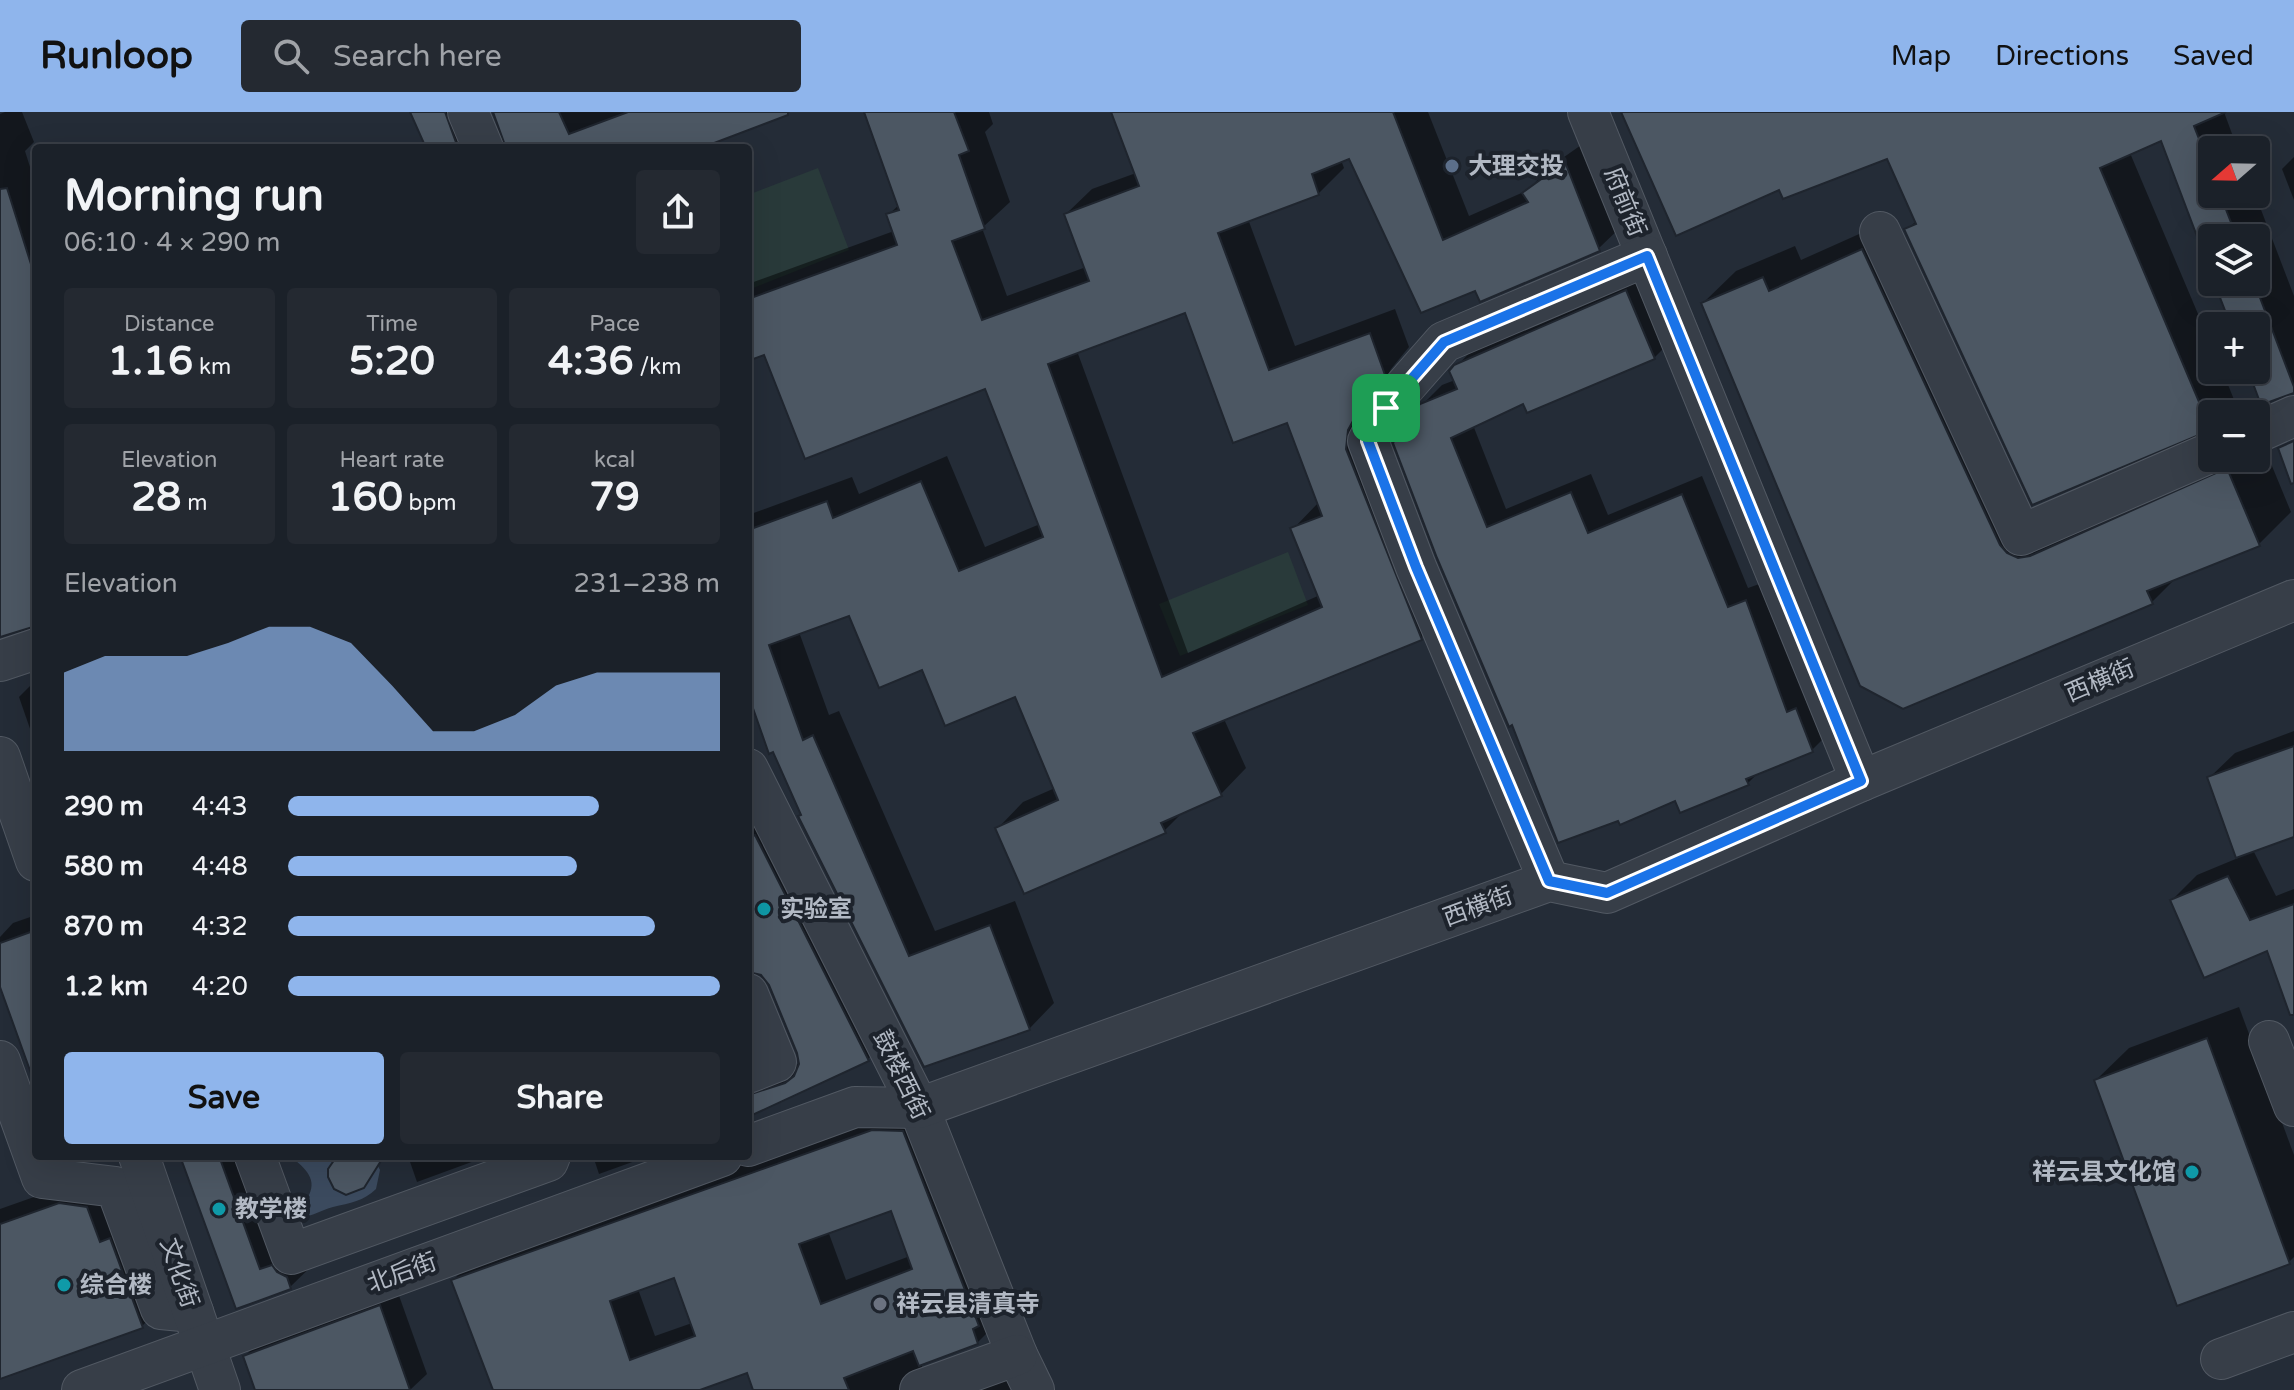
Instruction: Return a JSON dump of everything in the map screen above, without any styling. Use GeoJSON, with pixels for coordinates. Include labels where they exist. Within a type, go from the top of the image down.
{"type":"FeatureCollection","features":[{"type":"Feature","properties":{"kind":"street"},"geometry":{"type":"LineString","coordinates":[[468,112],[481,144]]}},
{"type":"Feature","properties":{"kind":"street","name":"府前街"},"geometry":{"type":"LineString","coordinates":[[1588,112],[1861,781]]}},
{"type":"Feature","properties":{"kind":"street"},"geometry":{"type":"LineString","coordinates":[[1880,232],[2021,535],[2198,458]]}},
{"type":"Feature","properties":{"kind":"street"},"geometry":{"type":"LineString","coordinates":[[1549,881],[1416,567],[1368,441],[1386,408],[1444,342],[1647,256]]}},
{"type":"Feature","properties":{"kind":"street"},"geometry":{"type":"LineString","coordinates":[[2270,427],[2294,416]]}},
{"type":"Feature","properties":{"kind":"street","name":"西横街"},"geometry":{"type":"LineString","coordinates":[[919,1108],[1549,881],[1607,893],[1861,781],[2294,600]]}},
{"type":"Feature","properties":{"kind":"street"},"geometry":{"type":"LineString","coordinates":[[0,661],[32,650]]}},
{"type":"Feature","properties":{"kind":"street"},"geometry":{"type":"LineString","coordinates":[[0,757],[32,849]]}},
{"type":"Feature","properties":{"kind":"street","name":"鼓楼西街"},"geometry":{"type":"LineString","coordinates":[[752,777],[919,1108],[1017,1355],[1034,1390]]}},
{"type":"Feature","properties":{"kind":"street"},"geometry":{"type":"LineString","coordinates":[[752,1004],[776,1062],[752,1071]]}},
{"type":"Feature","properties":{"kind":"street"},"geometry":{"type":"LineString","coordinates":[[2269,1041],[2294,1106]]}},
{"type":"Feature","properties":{"kind":"street"},"geometry":{"type":"LineString","coordinates":[[0,1061],[8,1106],[32,1157]]}},
{"type":"Feature","properties":{"kind":"street"},"geometry":{"type":"LineString","coordinates":[[752,1145],[855,1107],[919,1108]]}},
{"type":"Feature","properties":{"kind":"street"},"geometry":{"type":"LineString","coordinates":[[34,1160],[42,1178],[116,1187],[161,1309],[199,1329]]}},
{"type":"Feature","properties":{"kind":"street","name":"文化街"},"geometry":{"type":"LineString","coordinates":[[140,1160],[220,1390]]}},
{"type":"Feature","properties":{"kind":"street"},"geometry":{"type":"LineString","coordinates":[[256,1160],[291,1254],[548,1160]]}},
{"type":"Feature","properties":{"kind":"street","name":"北后街"},"geometry":{"type":"LineString","coordinates":[[82,1390],[199,1329],[710,1160]]}},
{"type":"Feature","properties":{"kind":"street"},"geometry":{"type":"LineString","coordinates":[[2221,1359],[2294,1332]]}},
{"type":"Feature","properties":{"kind":"street"},"geometry":{"type":"LineString","coordinates":[[920,1390],[1017,1355]]}},
{"type":"Feature","properties":{"kind":"shaded area"},"geometry":{"type":"Polygon","coordinates":[[[818,168],[849,250],[752,288],[752,193],[818,168]]]}},
{"type":"Feature","properties":{"kind":"shaded area"},"geometry":{"type":"Polygon","coordinates":[[[1288,552],[1308,605],[1180,656],[1159,604],[1288,552]]]}},
{"type":"Feature","properties":{"kind":"water"},"geometry":{"type":"Polygon","coordinates":[[[294,1160],[375,1160],[380,1170],[376,1189],[367,1196],[301,1217],[298,1212],[309,1195],[312,1183],[294,1160]]]}},
{"type":"Feature","properties":{"kind":"building"},"geometry":{"type":"Polygon","coordinates":[[[410,112],[445,112],[457,144],[424,144],[410,112]]]}},
{"type":"Feature","properties":{"kind":"building"},"geometry":{"type":"Polygon","coordinates":[[[493,112],[559,112],[569,134],[628,112],[788,112],[788,115],[712,144],[505,144],[493,112]]]}},
{"type":"Feature","properties":{"kind":"building"},"geometry":{"type":"Polygon","coordinates":[[[864,112],[954,112],[969,151],[959,155],[985,229],[952,241],[982,320],[1089,281],[1064,214],[1139,186],[1111,112],[1393,112],[1443,240],[1528,202],[1522,193],[1565,162],[1600,251],[1480,302],[1475,291],[1421,313],[1349,159],[1312,174],[1319,195],[1218,233],[1269,370],[1370,333],[1385,375],[1366,397],[1348,430],[1346,449],[1422,640],[1193,733],[1222,796],[1161,823],[1166,833],[1024,894],[995,828],[1058,800],[1015,697],[945,726],[922,670],[879,688],[849,616],[769,645],[803,740],[813,735],[909,956],[990,925],[1030,1030],[924,1067],[798,816],[801,815],[773,752],[769,754],[752,705],[752,529],[827,501],[833,518],[921,481],[959,571],[1043,537],[985,389],[805,459],[764,355],[752,360],[752,298],[897,245],[886,214],[899,210],[864,112]],[[1185,313],[1048,364],[1162,677],[1322,607],[1290,528],[1322,516],[1287,423],[1233,443],[1185,313]]]}},
{"type":"Feature","properties":{"kind":"building"},"geometry":{"type":"Polygon","coordinates":[[[1621,112],[2226,112],[2194,126],[2198,136],[2198,208],[2225,208],[2232,224],[2198,224],[2198,239],[2161,141],[2100,168],[2198,400],[2198,435],[2032,505],[1904,229],[1916,224],[1887,159],[1783,199],[1779,190],[1676,236],[1621,112]]]}},
{"type":"Feature","properties":{"kind":"building"},"geometry":{"type":"Polygon","coordinates":[[[7,188],[32,267],[32,627],[0,637],[0,189],[7,188]]]}},
{"type":"Feature","properties":{"kind":"building"},"geometry":{"type":"Polygon","coordinates":[[[1862,249],[2000,545],[2007,553],[2018,558],[2030,556],[2218,472],[2229,472],[2260,546],[2147,591],[2153,604],[1903,709],[1860,686],[1701,303],[1763,277],[1769,291],[1862,249]]]}},
{"type":"Feature","properties":{"kind":"building"},"geometry":{"type":"Polygon","coordinates":[[[1626,290],[1655,359],[1527,413],[1523,404],[1451,438],[1487,527],[1571,492],[1588,533],[1682,494],[1728,607],[1746,600],[1787,712],[1796,708],[1813,752],[1746,779],[1749,785],[1680,813],[1675,801],[1620,825],[1618,821],[1558,843],[1512,725],[1509,727],[1437,558],[1393,443],[1405,421],[1420,404],[1457,389],[1449,371],[1454,365],[1626,290]]]}},
{"type":"Feature","properties":{"kind":"building"},"geometry":{"type":"Polygon","coordinates":[[[2219,296],[2259,296],[2265,312],[2226,312],[2219,296]]]}},
{"type":"Feature","properties":{"kind":"building"},"geometry":{"type":"Polygon","coordinates":[[[2270,324],[2294,393],[2270,402],[2259,400],[2253,384],[2270,384],[2270,324]]]}},
{"type":"Feature","properties":{"kind":"building"},"geometry":{"type":"Polygon","coordinates":[[[2294,441],[2294,483],[2291,484],[2278,448],[2294,441]]]}},
{"type":"Feature","properties":{"kind":"building"},"geometry":{"type":"Polygon","coordinates":[[[2294,746],[2294,837],[2236,858],[2207,777],[2294,746]]]}},
{"type":"Feature","properties":{"kind":"building","name":"实验室"},"geometry":{"type":"Polygon","coordinates":[[[755,835],[869,1061],[752,1115],[752,1094],[785,1083],[794,1076],[799,1064],[769,985],[761,975],[752,973],[752,836],[755,835]]]}},
{"type":"Feature","properties":{"kind":"building"},"geometry":{"type":"Polygon","coordinates":[[[2228,876],[2250,920],[2294,904],[2294,1015],[2290,1015],[2267,951],[2204,978],[2170,900],[2228,876]]]}},
{"type":"Feature","properties":{"kind":"building"},"geometry":{"type":"Polygon","coordinates":[[[32,931],[32,1076],[0,987],[0,943],[32,931]]]}},
{"type":"Feature","properties":{"kind":"building","name":"祥云县文化馆"},"geometry":{"type":"Polygon","coordinates":[[[2207,1038],[2290,1264],[2177,1306],[2094,1080],[2207,1038]]]}},
{"type":"Feature","properties":{"kind":"building"},"geometry":{"type":"Polygon","coordinates":[[[872,1130],[903,1131],[979,1326],[973,1329],[978,1344],[919,1366],[913,1351],[844,1378],[849,1390],[753,1390],[747,1373],[700,1390],[493,1390],[451,1280],[872,1130]],[[891,1211],[799,1244],[821,1304],[912,1269],[891,1211]],[[674,1278],[610,1301],[630,1360],[695,1336],[674,1278]]]}},
{"type":"Feature","properties":{"kind":"building","name":"教学楼"},"geometry":{"type":"Polygon","coordinates":[[[181,1160],[220,1160],[260,1269],[272,1265],[287,1277],[291,1289],[236,1309],[181,1160]]]}},
{"type":"Feature","properties":{"kind":"building"},"geometry":{"type":"Polygon","coordinates":[[[334,1160],[382,1160],[364,1188],[346,1195],[334,1189],[328,1169],[334,1160]]]}},
{"type":"Feature","properties":{"kind":"building","name":"综合楼"},"geometry":{"type":"Polygon","coordinates":[[[59,1203],[87,1207],[100,1242],[110,1238],[143,1328],[0,1379],[0,1224],[59,1203]]]}},
{"type":"Feature","properties":{"kind":"building"},"geometry":{"type":"Polygon","coordinates":[[[380,1305],[410,1390],[255,1390],[243,1356],[380,1305]]]}},
{"type":"Feature","properties":{"kind":"place","name":"大理交投"},"geometry":{"type":"Point","coordinates":[1452,166]}},
{"type":"Feature","properties":{"kind":"place","name":"实验室"},"geometry":{"type":"Point","coordinates":[764,909]}},
{"type":"Feature","properties":{"kind":"place","name":"祥云县文化馆"},"geometry":{"type":"Point","coordinates":[2192,1172]}},
{"type":"Feature","properties":{"kind":"place","name":"教学楼"},"geometry":{"type":"Point","coordinates":[219,1209]}},
{"type":"Feature","properties":{"kind":"place","name":"综合楼"},"geometry":{"type":"Point","coordinates":[64,1285]}},
{"type":"Feature","properties":{"kind":"place","name":"祥云县清真寺"},"geometry":{"type":"Point","coordinates":[880,1304]}},
{"type":"Feature","properties":{"kind":"route"},"geometry":{"type":"LineString","coordinates":[[1647,256],[1861,781],[1607,893],[1549,881],[1416,567],[1368,441],[1386,408],[1444,342],[1647,256]]}}]}
